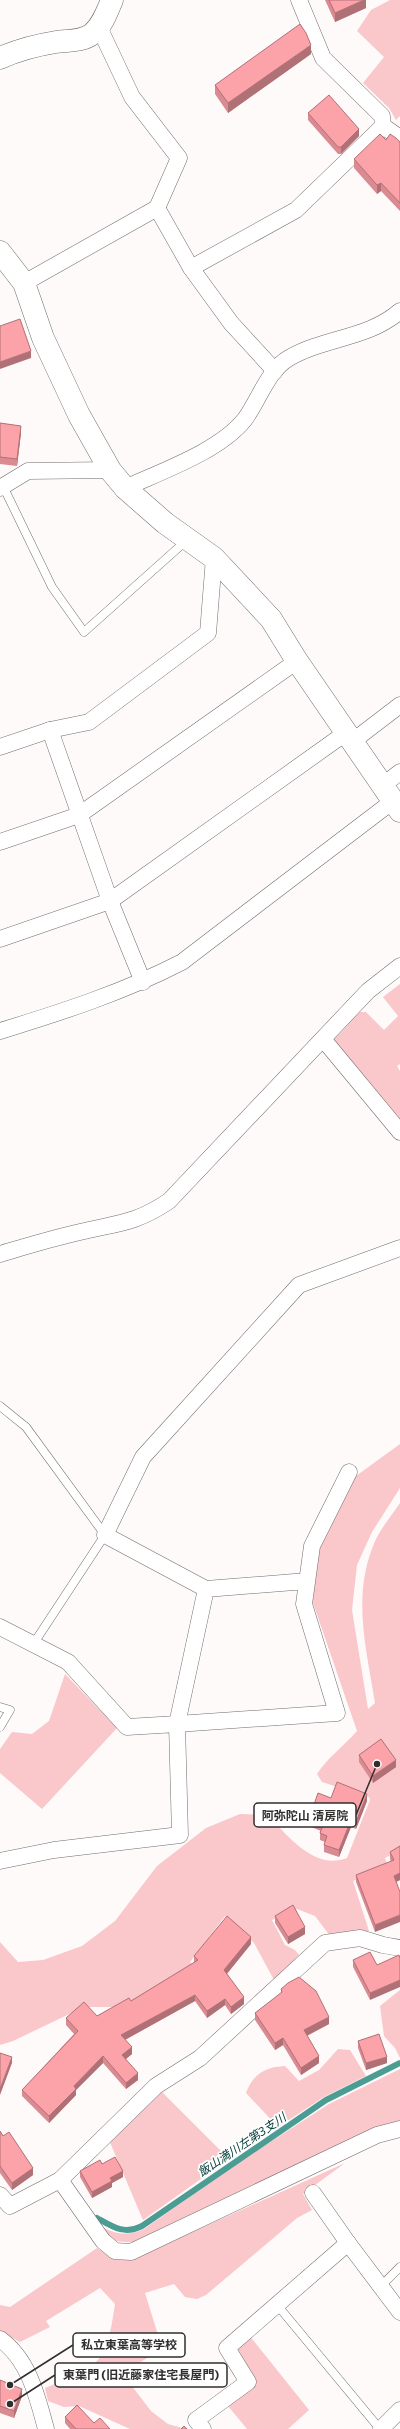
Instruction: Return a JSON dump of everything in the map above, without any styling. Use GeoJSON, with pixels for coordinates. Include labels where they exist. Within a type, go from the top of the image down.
{"type":"FeatureCollection","features":[{"type":"Feature","properties":{"kind":"street"},"geometry":{"type":"LineString","coordinates":[[0,58],[14,51],[56,42],[80,40],[91,35],[99,27],[112,0]]}},
{"type":"Feature","properties":{"kind":"street"},"geometry":{"type":"LineString","coordinates":[[299,0],[323,58],[382,116],[383,126],[400,138]]}},
{"type":"Feature","properties":{"kind":"street"},"geometry":{"type":"LineString","coordinates":[[24,283],[157,208],[179,158],[132,97],[99,27]]}},
{"type":"Feature","properties":{"kind":"street"},"geometry":{"type":"LineString","coordinates":[[191,268],[296,210],[383,126]]}},
{"type":"Feature","properties":{"kind":"street"},"geometry":{"type":"LineString","coordinates":[[157,208],[191,268],[231,323],[275,371]]}},
{"type":"Feature","properties":{"kind":"street"},"geometry":{"type":"LineString","coordinates":[[0,252],[24,283],[43,338],[79,415],[110,470],[125,488],[165,524],[214,558],[271,619],[392,799]]}},
{"type":"Feature","properties":{"kind":"street"},"geometry":{"type":"LineString","coordinates":[[125,488],[209,450],[244,420],[275,371],[288,359],[304,350],[370,330],[387,322],[400,311]]}},
{"type":"Feature","properties":{"kind":"street"},"geometry":{"type":"LineString","coordinates":[[1,487],[28,471],[110,470]]}},
{"type":"Feature","properties":{"kind":"street"},"geometry":{"type":"LineString","coordinates":[[0,747],[50,730],[89,722],[208,634],[214,558]]}},
{"type":"Feature","properties":{"kind":"street"},"geometry":{"type":"LineString","coordinates":[[0,842],[79,815],[298,661]]}},
{"type":"Feature","properties":{"kind":"street"},"geometry":{"type":"LineString","coordinates":[[0,939],[110,901],[350,736],[400,705]]}},
{"type":"Feature","properties":{"kind":"street"},"geometry":{"type":"LineString","coordinates":[[50,730],[110,901],[143,982]]}},
{"type":"Feature","properties":{"kind":"street"},"geometry":{"type":"LineString","coordinates":[[0,1031],[62,1012],[143,982],[182,962],[392,799],[400,772]]}},
{"type":"Feature","properties":{"kind":"street"},"geometry":{"type":"LineString","coordinates":[[0,1254],[51,1239],[131,1221],[152,1212],[169,1201],[368,991],[400,966]]}},
{"type":"Feature","properties":{"kind":"street"},"geometry":{"type":"LineString","coordinates":[[323,1039],[400,1132]]}},
{"type":"Feature","properties":{"kind":"street"},"geometry":{"type":"LineString","coordinates":[[307,1581],[206,1589],[105,1535],[144,1457],[299,1285],[400,1248]]}},
{"type":"Feature","properties":{"kind":"street"},"geometry":{"type":"LineString","coordinates":[[0,1627],[34,1643],[68,1662],[127,1727],[337,1713],[304,1604],[312,1546],[348,1472]]}},
{"type":"Feature","properties":{"kind":"street"},"geometry":{"type":"LineString","coordinates":[[0,1860],[54,1850],[180,1835],[177,1724],[206,1589]]}},
{"type":"Feature","properties":{"kind":"street"},"geometry":{"type":"LineString","coordinates":[[0,2195],[10,2206],[60,2180],[156,2086],[200,2058],[325,1943],[360,1938],[383,1945],[400,1948]]}},
{"type":"Feature","properties":{"kind":"street"},"geometry":{"type":"LineString","coordinates":[[60,2180],[103,2242],[115,2251],[131,2252],[377,2135],[400,2129]]}},
{"type":"Feature","properties":{"kind":"street"},"geometry":{"type":"LineString","coordinates":[[313,2193],[380,2287],[400,2312]]}},
{"type":"Feature","properties":{"kind":"street"},"geometry":{"type":"LineString","coordinates":[[203,2429],[196,2420],[248,2382],[227,2348],[278,2306],[348,2243]]}},
{"type":"Feature","properties":{"kind":"street"},"geometry":{"type":"LineString","coordinates":[[0,2339],[10,2347],[29,2374],[46,2429]]}},
{"type":"Feature","properties":{"kind":"street"},"geometry":{"type":"LineString","coordinates":[[380,2429],[400,2410]]}},
{"type":"Feature","properties":{"kind":"lane"},"geometry":{"type":"LineString","coordinates":[[1,487],[52,587],[84,632],[188,539]]}},
{"type":"Feature","properties":{"kind":"lane"},"geometry":{"type":"LineString","coordinates":[[0,1406],[26,1427],[105,1535],[34,1643]]}},
{"type":"Feature","properties":{"kind":"lane"},"geometry":{"type":"LineString","coordinates":[[0,1707],[10,1710],[0,1727]]}},
{"type":"Feature","properties":{"kind":"lane"},"geometry":{"type":"LineString","coordinates":[[380,2287],[400,2267]]}},
{"type":"Feature","properties":{"kind":"lane"},"geometry":{"type":"LineString","coordinates":[[278,2306],[380,2429]]}},
{"type":"Feature","properties":{"kind":"shaded area"},"geometry":{"type":"Polygon","coordinates":[[[390,0],[400,0],[400,116],[396,120],[389,108],[363,83],[384,57],[357,31],[371,10],[390,0]]]}},
{"type":"Feature","properties":{"kind":"shaded area"},"geometry":{"type":"Polygon","coordinates":[[[400,984],[400,1064],[397,1066],[400,1071],[400,1122],[332,1042],[360,1012],[366,1012],[384,1030],[398,1016],[383,997],[400,984]]]}},
{"type":"Feature","properties":{"kind":"shaded area"},"geometry":{"type":"Polygon","coordinates":[[[400,1444],[400,1488],[372,1532],[357,1565],[352,1610],[368,1709],[375,1703],[363,1620],[362,1600],[364,1580],[368,1560],[376,1539],[400,1503],[400,1850],[385,1858],[388,1867],[353,1881],[369,1931],[330,1936],[315,1916],[297,1909],[272,1920],[285,1945],[295,1950],[299,1955],[274,1980],[254,1943],[225,1916],[190,1962],[210,1982],[114,2007],[84,2007],[13,2041],[0,2045],[0,1942],[18,1962],[43,1960],[82,1946],[115,1921],[157,1866],[206,1828],[240,1814],[267,1815],[302,1849],[313,1855],[324,1860],[335,1861],[347,1858],[370,1800],[369,1797],[322,1782],[317,1774],[357,1731],[313,1603],[315,1560],[330,1522],[356,1476],[400,1444]]]}},
{"type":"Feature","properties":{"kind":"shaded area"},"geometry":{"type":"Polygon","coordinates":[[[65,1674],[117,1728],[42,1809],[0,1773],[0,1749],[12,1732],[32,1734],[49,1721],[65,1674]]]}},
{"type":"Feature","properties":{"kind":"shaded area"},"geometry":{"type":"Polygon","coordinates":[[[400,1990],[400,2058],[395,2048],[384,2036],[380,2006],[400,1990]]]}},
{"type":"Feature","properties":{"kind":"shaded area"},"geometry":{"type":"Polygon","coordinates":[[[338,2049],[350,2050],[366,2076],[324,2097],[278,2127],[246,2093],[256,2076],[266,2070],[285,2066],[299,2081],[319,2070],[338,2049]]]}},
{"type":"Feature","properties":{"kind":"shaded area"},"geometry":{"type":"Polygon","coordinates":[[[400,2069],[400,2122],[136,2242],[122,2242],[113,2240],[105,2234],[97,2224],[114,2232],[126,2234],[144,2229],[241,2161],[329,2104],[400,2069]]]}},
{"type":"Feature","properties":{"kind":"shaded area"},"geometry":{"type":"Polygon","coordinates":[[[161,2091],[229,2159],[143,2220],[109,2140],[161,2091]]]}},
{"type":"Feature","properties":{"kind":"shaded area"},"geometry":{"type":"Polygon","coordinates":[[[345,2163],[303,2194],[312,2210],[297,2218],[206,2295],[197,2299],[185,2297],[174,2284],[145,2293],[159,2338],[156,2342],[154,2354],[122,2373],[151,2411],[168,2424],[186,2429],[130,2429],[79,2406],[64,2407],[48,2401],[45,2388],[78,2374],[98,2360],[104,2351],[112,2324],[115,2304],[100,2288],[46,2321],[50,2327],[20,2342],[0,2331],[0,2305],[10,2307],[97,2248],[116,2260],[133,2259],[345,2163]]]}},
{"type":"Feature","properties":{"kind":"shaded area"},"geometry":{"type":"Polygon","coordinates":[[[249,2335],[309,2410],[288,2429],[247,2429],[228,2406],[255,2386],[235,2348],[249,2335]]]}},
{"type":"Feature","properties":{"kind":"building"},"geometry":{"type":"Polygon","coordinates":[[[329,0],[364,0],[335,13],[329,0]]]}},
{"type":"Feature","properties":{"kind":"building"},"geometry":{"type":"Polygon","coordinates":[[[300,24],[311,45],[228,103],[215,85],[300,24]]]}},
{"type":"Feature","properties":{"kind":"building"},"geometry":{"type":"Polygon","coordinates":[[[329,95],[359,129],[341,147],[338,147],[308,113],[329,95]]]}},
{"type":"Feature","properties":{"kind":"building"},"geometry":{"type":"Polygon","coordinates":[[[380,134],[386,140],[390,134],[400,142],[400,203],[381,183],[377,185],[354,159],[380,134]]]}},
{"type":"Feature","properties":{"kind":"building"},"geometry":{"type":"Polygon","coordinates":[[[20,319],[31,351],[0,362],[0,326],[20,319]]]}},
{"type":"Feature","properties":{"kind":"building"},"geometry":{"type":"Polygon","coordinates":[[[0,423],[21,426],[17,459],[0,457],[0,423]]]}},
{"type":"Feature","properties":{"kind":"building"},"geometry":{"type":"Polygon","coordinates":[[[381,1739],[396,1760],[373,1776],[359,1755],[381,1739]]]}},
{"type":"Feature","properties":{"kind":"building"},"geometry":{"type":"Polygon","coordinates":[[[337,1782],[367,1794],[356,1822],[351,1820],[339,1850],[324,1845],[327,1836],[320,1833],[323,1825],[309,1819],[318,1793],[331,1798],[337,1782]]]}},
{"type":"Feature","properties":{"kind":"building"},"geometry":{"type":"Polygon","coordinates":[[[400,1846],[400,1873],[394,1876],[400,1892],[400,1915],[375,1925],[356,1875],[394,1860],[390,1852],[400,1846]]]}},
{"type":"Feature","properties":{"kind":"building"},"geometry":{"type":"Polygon","coordinates":[[[293,1905],[305,1927],[288,1937],[275,1916],[293,1905]]]}},
{"type":"Feature","properties":{"kind":"building"},"geometry":{"type":"Polygon","coordinates":[[[227,1916],[251,1937],[224,1970],[244,1997],[231,2007],[225,1999],[207,2011],[195,1995],[121,2035],[132,2047],[122,2055],[138,2073],[126,2083],[103,2056],[74,2086],[76,2089],[49,2116],[22,2090],[78,2031],[66,2018],[84,2002],[97,2016],[129,1998],[131,2001],[198,1960],[194,1956],[227,1916]]]}},
{"type":"Feature","properties":{"kind":"building"},"geometry":{"type":"Polygon","coordinates":[[[370,1952],[377,1965],[399,1955],[400,1980],[370,1993],[353,1960],[370,1952]]]}},
{"type":"Feature","properties":{"kind":"building"},"geometry":{"type":"Polygon","coordinates":[[[299,1977],[316,1991],[329,2017],[304,2030],[319,2056],[301,2068],[283,2038],[275,2043],[255,2013],[282,1992],[281,1989],[288,1983],[299,1977]]]}},
{"type":"Feature","properties":{"kind":"building"},"geometry":{"type":"Polygon","coordinates":[[[379,2034],[387,2057],[366,2063],[358,2041],[379,2034]]]}},
{"type":"Feature","properties":{"kind":"building"},"geometry":{"type":"Polygon","coordinates":[[[0,2053],[12,2057],[0,2089],[0,2053]]]}},
{"type":"Feature","properties":{"kind":"building"},"geometry":{"type":"Polygon","coordinates":[[[0,2131],[3,2136],[9,2132],[33,2168],[12,2183],[0,2166],[0,2131]]]}},
{"type":"Feature","properties":{"kind":"building"},"geometry":{"type":"Polygon","coordinates":[[[115,2157],[123,2171],[110,2178],[112,2181],[92,2192],[80,2171],[100,2160],[102,2164],[115,2157]]]}},
{"type":"Feature","properties":{"kind":"building"},"geometry":{"type":"Polygon","coordinates":[[[0,2380],[22,2389],[14,2411],[0,2406],[0,2380]]]}},
{"type":"Feature","properties":{"kind":"building"},"geometry":{"type":"Polygon","coordinates":[[[77,2405],[94,2423],[100,2418],[110,2429],[76,2429],[65,2417],[77,2405]]]}},
{"type":"Feature","properties":{"kind":"waterway","name":"飯山満川左第3支川"},"geometry":{"type":"LineString","coordinates":[[97,2218],[114,2227],[124,2230],[136,2229],[142,2226],[326,2100],[400,2063]]}},
{"type":"Feature","properties":{"kind":"place","name":"阿弥陀山 清房院"},"geometry":{"type":"Point","coordinates":[377,1764]}},
{"type":"Feature","properties":{"kind":"place","name":"私立東葉高等学校"},"geometry":{"type":"Point","coordinates":[10,2385]}},
{"type":"Feature","properties":{"kind":"place","name":"東葉門 (旧近藤家住宅長屋門)"},"geometry":{"type":"Point","coordinates":[10,2404]}}]}
